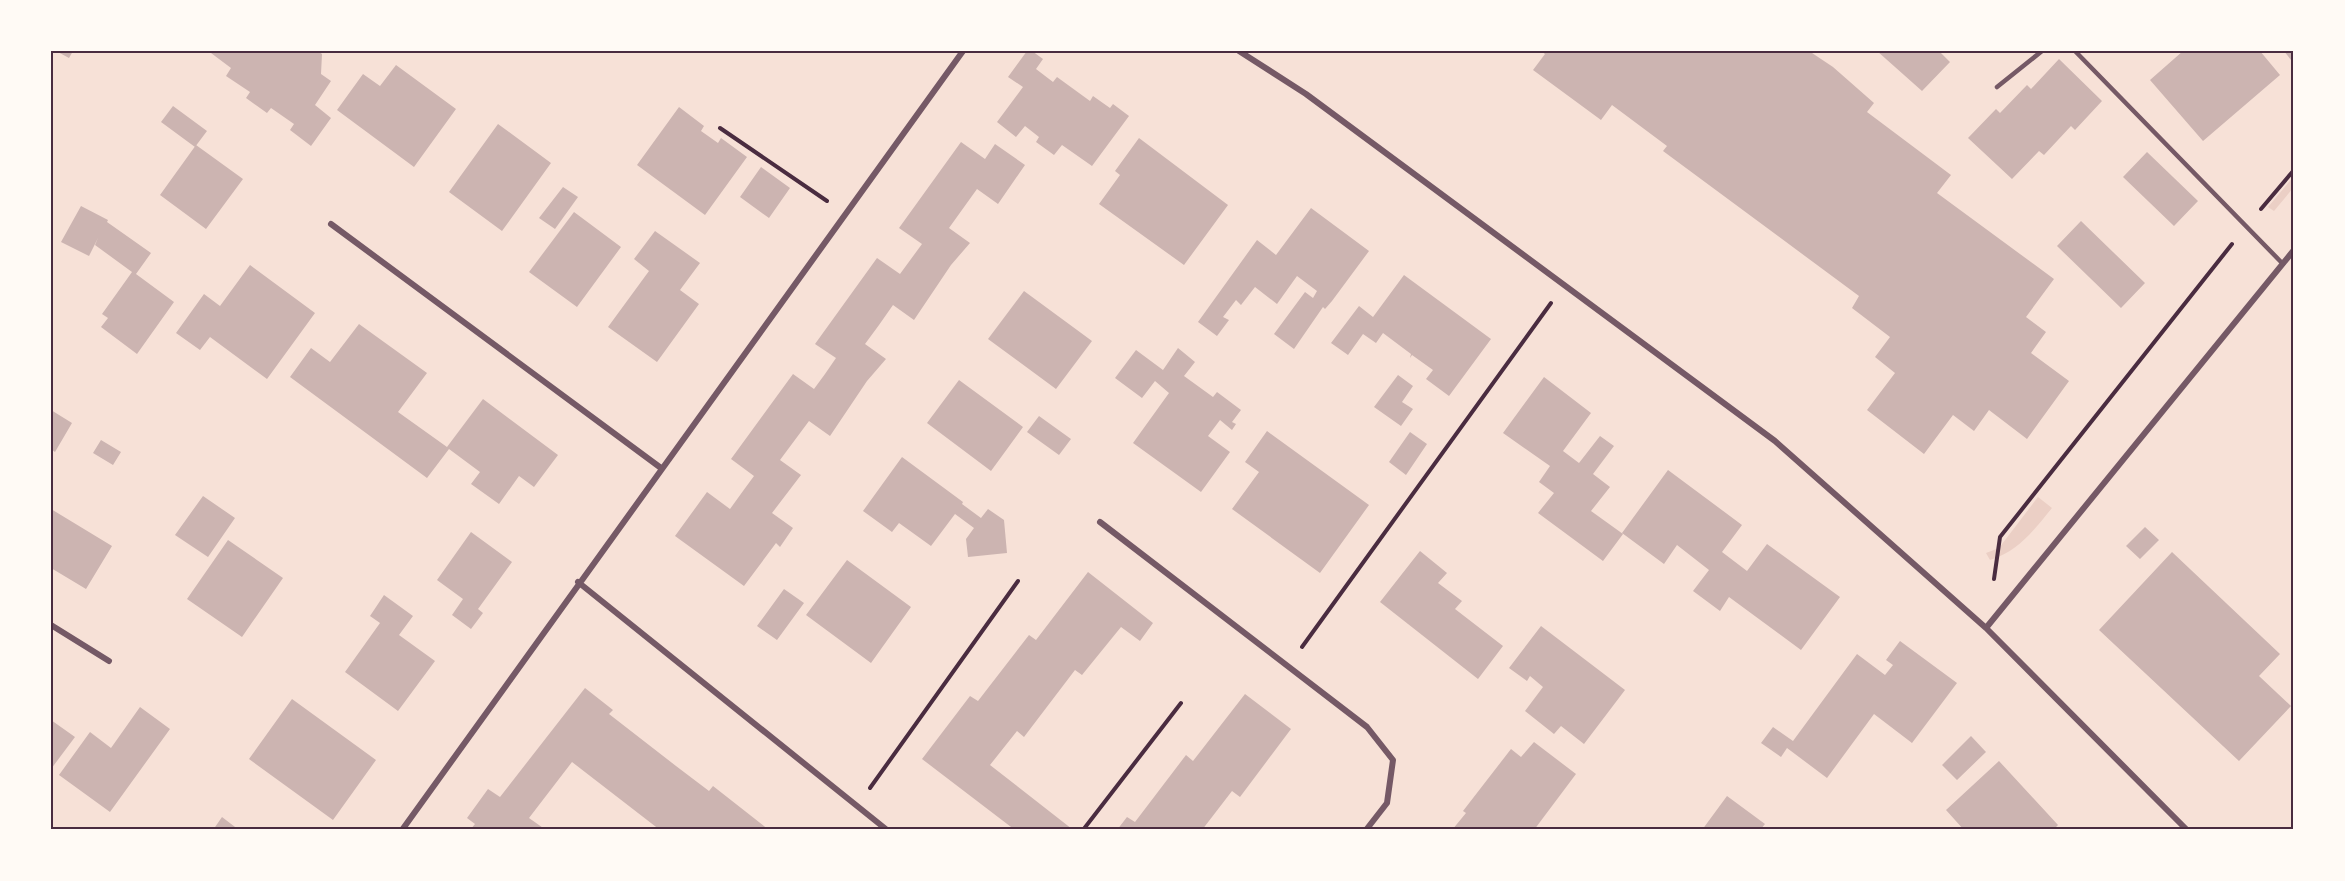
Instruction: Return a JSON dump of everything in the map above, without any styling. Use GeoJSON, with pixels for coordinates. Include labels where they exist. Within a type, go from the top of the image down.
{"type":"FeatureCollection","features":[{"type":"Feature","properties":{"kind":"street"},"geometry":{"type":"LineString","coordinates":[[402,830],[578,582],[963,51]]}},
{"type":"Feature","properties":{"kind":"street"},"geometry":{"type":"LineString","coordinates":[[1239,51],[1306,93],[1774,441],[1986,628],[2187,830]]}},
{"type":"Feature","properties":{"kind":"street"},"geometry":{"type":"LineString","coordinates":[[331,224],[661,468]]}},
{"type":"Feature","properties":{"kind":"street"},"geometry":{"type":"LineString","coordinates":[[1986,628],[2294,250]]}},
{"type":"Feature","properties":{"kind":"street"},"geometry":{"type":"LineString","coordinates":[[1100,522],[1287,668],[1367,727],[1393,760],[1387,803],[1366,830]]}},
{"type":"Feature","properties":{"kind":"street"},"geometry":{"type":"LineString","coordinates":[[578,582],[887,830]]}},
{"type":"Feature","properties":{"kind":"street"},"geometry":{"type":"LineString","coordinates":[[51,626],[109,661]]}},
{"type":"Feature","properties":{"kind":"lane"},"geometry":{"type":"LineString","coordinates":[[1997,87],[2042,51]]}},
{"type":"Feature","properties":{"kind":"lane"},"geometry":{"type":"LineString","coordinates":[[2075,51],[2283,264]]}},
{"type":"Feature","properties":{"kind":"path"},"geometry":{"type":"LineString","coordinates":[[720,128],[845,213]]}},
{"type":"Feature","properties":{"kind":"path"},"geometry":{"type":"LineString","coordinates":[[1993,582],[2000,537],[2246,226],[2294,170]]}},
{"type":"Feature","properties":{"kind":"path"},"geometry":{"type":"LineString","coordinates":[[1287,668],[1564,285]]}},
{"type":"Feature","properties":{"kind":"path"},"geometry":{"type":"LineString","coordinates":[[857,806],[1018,581]]}},
{"type":"Feature","properties":{"kind":"path"},"geometry":{"type":"LineString","coordinates":[[1083,830],[1181,703]]}},
{"type":"Feature","properties":{"kind":"shaded area"},"geometry":{"type":"Polygon","coordinates":[[[2294,176],[2294,187],[2274,211],[2268,207],[2294,176]]]}},
{"type":"Feature","properties":{"kind":"shaded area"},"geometry":{"type":"Polygon","coordinates":[[[2038,497],[2052,508],[2017,546],[1990,560],[1986,553],[1999,548],[2038,497]]]}},
{"type":"Feature","properties":{"kind":"building"},"geometry":{"type":"Polygon","coordinates":[[[56,51],[73,51],[69,58],[56,51]]]}},
{"type":"Feature","properties":{"kind":"building"},"geometry":{"type":"Polygon","coordinates":[[[213,51],[318,51],[322,54],[321,74],[331,81],[315,105],[331,118],[311,146],[290,130],[294,124],[271,108],[267,113],[246,98],[250,92],[226,76],[231,68],[211,53],[213,51]]]}},
{"type":"Feature","properties":{"kind":"building"},"geometry":{"type":"Polygon","coordinates":[[[1027,51],[1032,51],[1043,59],[1036,69],[1053,82],[1057,77],[1090,101],[1093,96],[1110,108],[1113,104],[1129,116],[1092,166],[1062,145],[1054,155],[1036,142],[1039,137],[1025,126],[1016,137],[997,122],[1023,87],[1008,77],[1027,51]]]}},
{"type":"Feature","properties":{"kind":"building"},"geometry":{"type":"Polygon","coordinates":[[[1541,51],[1809,51],[1833,67],[1874,103],[1867,112],[1951,175],[1937,193],[2054,279],[2026,317],[2046,332],[2031,353],[2069,381],[2027,439],[1989,410],[1974,431],[1953,415],[1924,454],[1867,410],[1895,373],[1875,357],[1890,337],[1852,308],[1859,296],[1663,151],[1667,146],[1612,105],[1601,120],[1533,70],[1545,54],[1541,51]]]}},
{"type":"Feature","properties":{"kind":"building"},"geometry":{"type":"Polygon","coordinates":[[[1877,51],[1939,51],[1950,62],[1922,91],[1877,51]]]}},
{"type":"Feature","properties":{"kind":"building"},"geometry":{"type":"Polygon","coordinates":[[[2183,51],[2260,51],[2280,75],[2203,141],[2150,80],[2183,51]]]}},
{"type":"Feature","properties":{"kind":"building"},"geometry":{"type":"Polygon","coordinates":[[[2284,51],[2294,51],[2294,64],[2284,51]]]}},
{"type":"Feature","properties":{"kind":"building"},"geometry":{"type":"Polygon","coordinates":[[[2059,59],[2102,101],[2075,130],[2071,126],[2044,155],[2039,151],[2012,179],[1968,138],[1996,109],[2000,113],[2027,85],[2031,89],[2059,59]]]}},
{"type":"Feature","properties":{"kind":"building"},"geometry":{"type":"Polygon","coordinates":[[[396,65],[456,109],[414,167],[337,110],[363,74],[380,86],[396,65]]]}},
{"type":"Feature","properties":{"kind":"building"},"geometry":{"type":"Polygon","coordinates":[[[173,106],[207,131],[195,147],[161,122],[173,106]]]}},
{"type":"Feature","properties":{"kind":"building"},"geometry":{"type":"Polygon","coordinates":[[[679,107],[704,126],[701,131],[718,143],[721,138],[747,157],[705,215],[637,165],[679,107]]]}},
{"type":"Feature","properties":{"kind":"building"},"geometry":{"type":"Polygon","coordinates":[[[498,124],[551,163],[502,231],[449,192],[498,124]]]}},
{"type":"Feature","properties":{"kind":"building"},"geometry":{"type":"Polygon","coordinates":[[[1139,138],[1228,205],[1184,265],[1099,204],[1120,175],[1115,171],[1139,138]]]}},
{"type":"Feature","properties":{"kind":"building"},"geometry":{"type":"Polygon","coordinates":[[[961,142],[985,159],[995,144],[1025,165],[998,204],[977,189],[949,228],[970,243],[951,265],[914,320],[893,305],[865,344],[886,359],[867,381],[830,436],[809,421],[780,460],[801,475],[772,513],[793,528],[780,547],[776,543],[744,586],[675,536],[707,492],[730,509],[754,476],[731,459],[793,374],[814,389],[825,374],[836,358],[815,344],[877,258],[900,274],[922,244],[899,228],[961,142]]]}},
{"type":"Feature","properties":{"kind":"building"},"geometry":{"type":"Polygon","coordinates":[[[196,145],[243,179],[206,229],[160,195],[196,145]]]}},
{"type":"Feature","properties":{"kind":"building"},"geometry":{"type":"Polygon","coordinates":[[[2147,152],[2198,201],[2174,226],[2123,177],[2147,152]]]}},
{"type":"Feature","properties":{"kind":"building"},"geometry":{"type":"Polygon","coordinates":[[[761,167],[790,188],[769,218],[740,197],[761,167]]]}},
{"type":"Feature","properties":{"kind":"building"},"geometry":{"type":"Polygon","coordinates":[[[563,187],[578,197],[555,229],[539,218],[563,187]]]}},
{"type":"Feature","properties":{"kind":"building"},"geometry":{"type":"Polygon","coordinates":[[[81,206],[108,220],[107,222],[151,253],[136,274],[174,302],[137,354],[101,327],[108,318],[102,314],[132,272],[95,245],[98,238],[89,256],[61,242],[81,206]]]}},
{"type":"Feature","properties":{"kind":"building"},"geometry":{"type":"Polygon","coordinates":[[[1311,208],[1369,251],[1332,301],[1325,309],[1323,307],[1294,349],[1274,334],[1305,292],[1313,298],[1317,291],[1297,276],[1277,304],[1255,287],[1241,305],[1236,300],[1223,317],[1229,320],[1217,336],[1198,322],[1257,240],[1276,255],[1311,208]]]}},
{"type":"Feature","properties":{"kind":"building"},"geometry":{"type":"Polygon","coordinates":[[[574,212],[621,247],[577,307],[529,272],[574,212]]]}},
{"type":"Feature","properties":{"kind":"building"},"geometry":{"type":"Polygon","coordinates":[[[2081,221],[2145,283],[2121,308],[2057,246],[2081,221]]]}},
{"type":"Feature","properties":{"kind":"building"},"geometry":{"type":"Polygon","coordinates":[[[655,231],[700,263],[680,290],[699,304],[657,362],[608,327],[649,271],[634,259],[655,231]]]}},
{"type":"Feature","properties":{"kind":"building"},"geometry":{"type":"Polygon","coordinates":[[[250,265],[315,313],[267,379],[210,337],[200,350],[176,333],[204,294],[220,306],[250,265]]]}},
{"type":"Feature","properties":{"kind":"building"},"geometry":{"type":"Polygon","coordinates":[[[1404,275],[1491,339],[1449,396],[1426,379],[1433,370],[1412,355],[1410,358],[1411,354],[1383,333],[1376,343],[1363,334],[1348,355],[1331,343],[1359,306],[1373,317],[1404,275]]]}},
{"type":"Feature","properties":{"kind":"building"},"geometry":{"type":"Polygon","coordinates":[[[1024,291],[1092,341],[1056,389],[988,339],[1024,291]]]}},
{"type":"Feature","properties":{"kind":"building"},"geometry":{"type":"Polygon","coordinates":[[[359,324],[427,373],[398,412],[447,447],[483,399],[558,455],[534,487],[519,476],[499,504],[471,484],[480,472],[449,449],[427,478],[290,377],[311,348],[330,362],[359,324]]]}},
{"type":"Feature","properties":{"kind":"building"},"geometry":{"type":"Polygon","coordinates":[[[1178,348],[1195,362],[1184,376],[1213,397],[1217,392],[1241,410],[1232,422],[1236,424],[1232,430],[1220,420],[1208,436],[1230,452],[1201,492],[1133,443],[1169,393],[1155,381],[1142,398],[1115,378],[1136,350],[1163,370],[1178,348]]]}},
{"type":"Feature","properties":{"kind":"building"},"geometry":{"type":"Polygon","coordinates":[[[1398,375],[1413,386],[1402,402],[1413,409],[1401,426],[1374,407],[1398,375]]]}},
{"type":"Feature","properties":{"kind":"building"},"geometry":{"type":"Polygon","coordinates":[[[1544,377],[1591,413],[1563,451],[1579,463],[1600,436],[1614,446],[1593,474],[1610,487],[1591,511],[1623,534],[1603,561],[1538,513],[1554,493],[1539,482],[1550,466],[1503,433],[1544,377]]]}},
{"type":"Feature","properties":{"kind":"building"},"geometry":{"type":"Polygon","coordinates":[[[959,380],[1023,427],[991,471],[927,423],[959,380]]]}},
{"type":"Feature","properties":{"kind":"building"},"geometry":{"type":"Polygon","coordinates":[[[51,410],[72,423],[55,452],[51,449],[51,410]]]}},
{"type":"Feature","properties":{"kind":"building"},"geometry":{"type":"Polygon","coordinates":[[[1039,416],[1071,439],[1059,455],[1027,432],[1039,416]]]}},
{"type":"Feature","properties":{"kind":"building"},"geometry":{"type":"Polygon","coordinates":[[[1267,431],[1369,505],[1320,573],[1232,509],[1259,472],[1245,462],[1267,431]]]}},
{"type":"Feature","properties":{"kind":"building"},"geometry":{"type":"Polygon","coordinates":[[[1410,432],[1427,444],[1406,475],[1389,462],[1410,432]]]}},
{"type":"Feature","properties":{"kind":"building"},"geometry":{"type":"Polygon","coordinates":[[[101,440],[121,452],[113,465],[93,453],[101,440]]]}},
{"type":"Feature","properties":{"kind":"building"},"geometry":{"type":"Polygon","coordinates":[[[902,457],[981,518],[988,509],[1004,520],[1007,553],[968,557],[966,539],[974,528],[955,514],[931,546],[899,523],[892,532],[863,511],[902,457]]]}},
{"type":"Feature","properties":{"kind":"building"},"geometry":{"type":"Polygon","coordinates":[[[1668,470],[1742,525],[1722,552],[1747,571],[1767,544],[1840,597],[1801,650],[1729,597],[1720,611],[1693,591],[1709,570],[1677,545],[1664,564],[1622,533],[1668,470]]]}},
{"type":"Feature","properties":{"kind":"building"},"geometry":{"type":"Polygon","coordinates":[[[203,496],[235,518],[208,557],[175,535],[203,496]]]}},
{"type":"Feature","properties":{"kind":"building"},"geometry":{"type":"Polygon","coordinates":[[[51,509],[112,546],[86,589],[51,568],[51,509]]]}},
{"type":"Feature","properties":{"kind":"building"},"geometry":{"type":"Polygon","coordinates":[[[2145,527],[2159,540],[2140,559],[2126,546],[2145,527]]]}},
{"type":"Feature","properties":{"kind":"building"},"geometry":{"type":"Polygon","coordinates":[[[471,532],[512,562],[478,609],[483,613],[471,629],[452,615],[463,599],[437,580],[471,532]]]}},
{"type":"Feature","properties":{"kind":"building"},"geometry":{"type":"Polygon","coordinates":[[[228,540],[283,578],[242,637],[187,599],[228,540]]]}},
{"type":"Feature","properties":{"kind":"building"},"geometry":{"type":"Polygon","coordinates":[[[1420,551],[1447,573],[1438,583],[1462,601],[1455,609],[1503,646],[1478,679],[1380,602],[1420,551]]]}},
{"type":"Feature","properties":{"kind":"building"},"geometry":{"type":"Polygon","coordinates":[[[2172,552],[2280,654],[2259,676],[2291,706],[2239,761],[2099,630],[2172,552]]]}},
{"type":"Feature","properties":{"kind":"building"},"geometry":{"type":"Polygon","coordinates":[[[847,560],[911,607],[871,663],[806,615],[847,560]]]}},
{"type":"Feature","properties":{"kind":"building"},"geometry":{"type":"Polygon","coordinates":[[[1088,572],[1153,623],[1140,641],[1121,627],[1082,675],[1075,670],[1024,737],[1017,731],[990,765],[1072,829],[1015,830],[922,759],[970,696],[978,701],[1029,635],[1036,640],[1088,572]]]}},
{"type":"Feature","properties":{"kind":"building"},"geometry":{"type":"Polygon","coordinates":[[[784,589],[804,603],[777,640],[757,626],[784,589]]]}},
{"type":"Feature","properties":{"kind":"building"},"geometry":{"type":"Polygon","coordinates":[[[384,595],[413,616],[399,635],[435,661],[398,711],[345,672],[380,623],[370,616],[384,595]]]}},
{"type":"Feature","properties":{"kind":"building"},"geometry":{"type":"Polygon","coordinates":[[[1541,626],[1625,690],[1584,744],[1561,726],[1554,734],[1525,711],[1543,687],[1530,676],[1527,681],[1509,668],[1541,626]]]}},
{"type":"Feature","properties":{"kind":"building"},"geometry":{"type":"Polygon","coordinates":[[[1900,641],[1957,683],[1912,743],[1874,714],[1827,778],[1787,748],[1781,757],[1761,743],[1773,727],[1793,741],[1857,654],[1885,675],[1893,665],[1886,660],[1900,641]]]}},
{"type":"Feature","properties":{"kind":"building"},"geometry":{"type":"Polygon","coordinates":[[[585,688],[613,710],[609,714],[676,766],[709,791],[713,786],[769,830],[660,830],[572,762],[529,818],[546,830],[470,830],[475,824],[467,818],[488,789],[500,797],[585,688]]]}},
{"type":"Feature","properties":{"kind":"building"},"geometry":{"type":"Polygon","coordinates":[[[1245,694],[1291,729],[1240,797],[1232,791],[1202,830],[1117,830],[1127,817],[1135,822],[1186,755],[1193,761],[1245,694]]]}},
{"type":"Feature","properties":{"kind":"building"},"geometry":{"type":"Polygon","coordinates":[[[292,699],[376,760],[333,820],[249,759],[292,699]]]}},
{"type":"Feature","properties":{"kind":"building"},"geometry":{"type":"Polygon","coordinates":[[[140,707],[170,729],[110,812],[59,775],[90,732],[111,748],[140,707]]]}},
{"type":"Feature","properties":{"kind":"building"},"geometry":{"type":"Polygon","coordinates":[[[51,720],[75,737],[51,769],[51,720]]]}},
{"type":"Feature","properties":{"kind":"building"},"geometry":{"type":"Polygon","coordinates":[[[1971,736],[1986,752],[1957,780],[1942,765],[1971,736]]]}},
{"type":"Feature","properties":{"kind":"building"},"geometry":{"type":"Polygon","coordinates":[[[1534,742],[1576,774],[1534,830],[1452,830],[1466,813],[1463,811],[1511,749],[1521,757],[1534,742]]]}},
{"type":"Feature","properties":{"kind":"building"},"geometry":{"type":"Polygon","coordinates":[[[1999,761],[2058,825],[2053,830],[1964,830],[1946,810],[1999,761]]]}},
{"type":"Feature","properties":{"kind":"building"},"geometry":{"type":"Polygon","coordinates":[[[1727,796],[1765,824],[1760,830],[1702,830],[1727,796]]]}},
{"type":"Feature","properties":{"kind":"building"},"geometry":{"type":"Polygon","coordinates":[[[222,817],[239,830],[213,830],[222,817]]]}}]}
